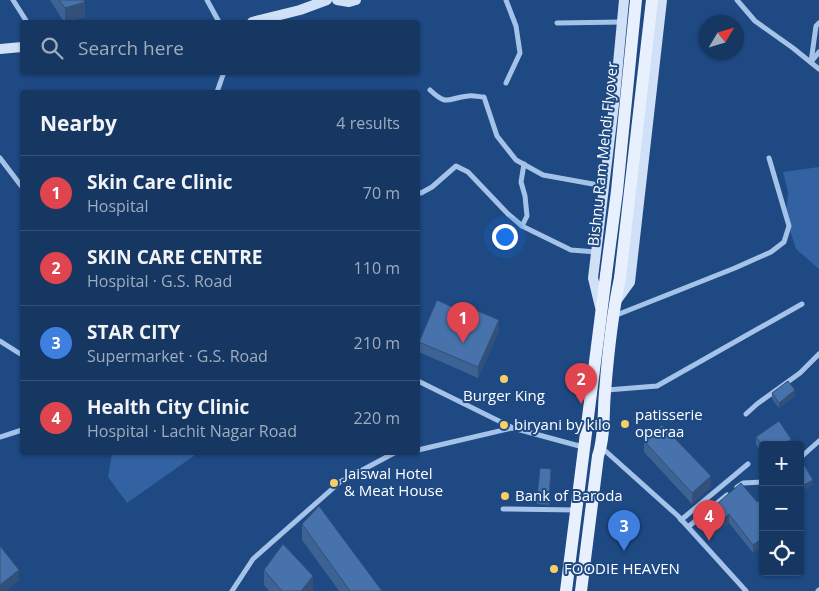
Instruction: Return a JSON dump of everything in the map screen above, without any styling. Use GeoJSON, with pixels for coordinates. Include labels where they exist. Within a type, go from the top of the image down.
{"type":"FeatureCollection","features":[{"type":"Feature","properties":{"kind":"main road","name":"Bishnu Ram Mehdi Flyover"},"geometry":{"type":"LineString","coordinates":[[610,310],[606,275],[636,0]]}},
{"type":"Feature","properties":{"kind":"main road","name":"Bishnu Ram Mehdi Flyover"},"geometry":{"type":"LineString","coordinates":[[610,310],[620,278],[652,0]]}},
{"type":"Feature","properties":{"kind":"main road"},"geometry":{"type":"LineString","coordinates":[[581,591],[598,456],[601,447],[610,310]]}},
{"type":"Feature","properties":{"kind":"main road"},"geometry":{"type":"LineString","coordinates":[[566,591],[585,447],[610,310]]}},
{"type":"Feature","properties":{"kind":"street"},"geometry":{"type":"LineString","coordinates":[[13,0],[26,20]]}},
{"type":"Feature","properties":{"kind":"street"},"geometry":{"type":"LineString","coordinates":[[207,0],[218,20]]}},
{"type":"Feature","properties":{"kind":"street"},"geometry":{"type":"LineString","coordinates":[[260,20],[300,10],[327,0]]}},
{"type":"Feature","properties":{"kind":"street"},"geometry":{"type":"LineString","coordinates":[[336,0],[349,2],[356,0]]}},
{"type":"Feature","properties":{"kind":"street"},"geometry":{"type":"LineString","coordinates":[[506,0],[516,26],[520,52],[506,83]]}},
{"type":"Feature","properties":{"kind":"street"},"geometry":{"type":"LineString","coordinates":[[610,310],[630,282],[662,0]]}},
{"type":"Feature","properties":{"kind":"street"},"geometry":{"type":"LineString","coordinates":[[737,0],[755,22],[819,69]]}},
{"type":"Feature","properties":{"kind":"street"},"geometry":{"type":"LineString","coordinates":[[610,310],[593,278],[624,5],[661,13]]}},
{"type":"Feature","properties":{"kind":"street"},"geometry":{"type":"LineString","coordinates":[[557,23],[623,22]]}},
{"type":"Feature","properties":{"kind":"street"},"geometry":{"type":"LineString","coordinates":[[810,62],[816,26],[819,23]]}},
{"type":"Feature","properties":{"kind":"street"},"geometry":{"type":"LineString","coordinates":[[621,37],[659,39]]}},
{"type":"Feature","properties":{"kind":"street"},"geometry":{"type":"LineString","coordinates":[[0,48],[20,48]]}},
{"type":"Feature","properties":{"kind":"street"},"geometry":{"type":"LineString","coordinates":[[810,62],[819,52]]}},
{"type":"Feature","properties":{"kind":"street"},"geometry":{"type":"LineString","coordinates":[[218,90],[223,75]]}},
{"type":"Feature","properties":{"kind":"street"},"geometry":{"type":"LineString","coordinates":[[430,90],[440,100],[447,101],[469,95],[484,97],[497,136],[516,160],[543,175],[604,186]]}},
{"type":"Feature","properties":{"kind":"street"},"geometry":{"type":"LineString","coordinates":[[0,158],[20,184]]}},
{"type":"Feature","properties":{"kind":"street"},"geometry":{"type":"LineString","coordinates":[[610,310],[736,268],[771,252],[784,242],[789,226],[769,158]]}},
{"type":"Feature","properties":{"kind":"street"},"geometry":{"type":"LineString","coordinates":[[522,226],[527,216],[522,182],[524,164]]}},
{"type":"Feature","properties":{"kind":"street"},"geometry":{"type":"LineString","coordinates":[[420,193],[432,187],[456,166],[468,172],[522,226],[571,250],[596,252]]}},
{"type":"Feature","properties":{"kind":"street"},"geometry":{"type":"LineString","coordinates":[[605,390],[657,386],[802,304]]}},
{"type":"Feature","properties":{"kind":"street"},"geometry":{"type":"LineString","coordinates":[[0,341],[20,354]]}},
{"type":"Feature","properties":{"kind":"street"},"geometry":{"type":"LineString","coordinates":[[746,414],[800,373],[819,354]]}},
{"type":"Feature","properties":{"kind":"street"},"geometry":{"type":"LineString","coordinates":[[420,381],[513,428],[585,447]]}},
{"type":"Feature","properties":{"kind":"street"},"geometry":{"type":"LineString","coordinates":[[420,450],[513,428]]}},
{"type":"Feature","properties":{"kind":"street"},"geometry":{"type":"LineString","coordinates":[[0,437],[20,431]]}},
{"type":"Feature","properties":{"kind":"street"},"geometry":{"type":"LineString","coordinates":[[804,454],[819,441]]}},
{"type":"Feature","properties":{"kind":"street"},"geometry":{"type":"LineString","coordinates":[[601,447],[681,520],[746,591]]}},
{"type":"Feature","properties":{"kind":"street"},"geometry":{"type":"LineString","coordinates":[[232,591],[253,559],[340,482],[390,455]]}},
{"type":"Feature","properties":{"kind":"street"},"geometry":{"type":"LineString","coordinates":[[681,520],[748,464]]}},
{"type":"Feature","properties":{"kind":"street"},"geometry":{"type":"LineString","coordinates":[[688,527],[743,483],[759,482]]}},
{"type":"Feature","properties":{"kind":"street"},"geometry":{"type":"LineString","coordinates":[[315,504],[320,512]]}},
{"type":"Feature","properties":{"kind":"street"},"geometry":{"type":"LineString","coordinates":[[503,509],[576,510]]}},
{"type":"Feature","properties":{"kind":"shaded area"},"geometry":{"type":"Polygon","coordinates":[[[819,167],[819,269],[796,249],[786,217],[788,192],[783,172],[819,167]]]}},
{"type":"Feature","properties":{"kind":"shaded area"},"geometry":{"type":"Polygon","coordinates":[[[112,455],[195,455],[127,503],[108,477],[112,455]]]}},
{"type":"Feature","properties":{"kind":"building"},"geometry":{"type":"Polygon","coordinates":[[[59,0],[84,0],[85,2],[65,8],[59,0]]]}},
{"type":"Feature","properties":{"kind":"building"},"geometry":{"type":"Polygon","coordinates":[[[437,300],[456,309],[459,303],[499,320],[478,367],[420,342],[437,300]]]}},
{"type":"Feature","properties":{"kind":"building"},"geometry":{"type":"Polygon","coordinates":[[[788,381],[795,390],[779,403],[772,393],[788,381]]]}},
{"type":"Feature","properties":{"kind":"building"},"geometry":{"type":"Polygon","coordinates":[[[779,421],[791,439],[788,441],[759,441],[756,437],[779,421]]]}},
{"type":"Feature","properties":{"kind":"building"},"geometry":{"type":"Polygon","coordinates":[[[662,425],[711,476],[692,493],[644,441],[662,425]]]}},
{"type":"Feature","properties":{"kind":"building"},"geometry":{"type":"Polygon","coordinates":[[[804,465],[813,480],[804,485],[804,465]]]}},
{"type":"Feature","properties":{"kind":"building"},"geometry":{"type":"Polygon","coordinates":[[[540,468],[551,469],[549,499],[537,498],[540,468]]]}},
{"type":"Feature","properties":{"kind":"building"},"geometry":{"type":"Polygon","coordinates":[[[741,483],[757,502],[759,501],[759,541],[753,545],[729,514],[714,527],[704,515],[741,483]]]}},
{"type":"Feature","properties":{"kind":"building"},"geometry":{"type":"Polygon","coordinates":[[[319,506],[382,591],[350,591],[302,524],[319,506]]]}},
{"type":"Feature","properties":{"kind":"building"},"geometry":{"type":"Polygon","coordinates":[[[283,544],[313,576],[301,591],[282,591],[264,570],[283,544]]]}},
{"type":"Feature","properties":{"kind":"building"},"geometry":{"type":"Polygon","coordinates":[[[0,546],[19,570],[0,585],[0,546]]]}},
{"type":"Feature","properties":{"kind":"place","name":"Skin Care Clinic"},"geometry":{"type":"Point","coordinates":[463,343]}},
{"type":"Feature","properties":{"kind":"place","name":"Burger King"},"geometry":{"type":"Point","coordinates":[504,379]}},
{"type":"Feature","properties":{"kind":"place","name":"SKIN CARE CENTRE"},"geometry":{"type":"Point","coordinates":[581,404]}},
{"type":"Feature","properties":{"kind":"place","name":"patisserie operaa"},"geometry":{"type":"Point","coordinates":[625,424]}},
{"type":"Feature","properties":{"kind":"place","name":"biryani by kilo"},"geometry":{"type":"Point","coordinates":[504,425]}},
{"type":"Feature","properties":{"kind":"place","name":"Jaiswal Hotel & Meat House"},"geometry":{"type":"Point","coordinates":[334,483]}},
{"type":"Feature","properties":{"kind":"place","name":"Bank of Baroda"},"geometry":{"type":"Point","coordinates":[505,496]}},
{"type":"Feature","properties":{"kind":"place","name":"Health City Clinic"},"geometry":{"type":"Point","coordinates":[709,541]}},
{"type":"Feature","properties":{"kind":"place","name":"STAR CITY"},"geometry":{"type":"Point","coordinates":[624,551]}},
{"type":"Feature","properties":{"kind":"place","name":"FOODIE HEAVEN"},"geometry":{"type":"Point","coordinates":[554,569]}}]}
